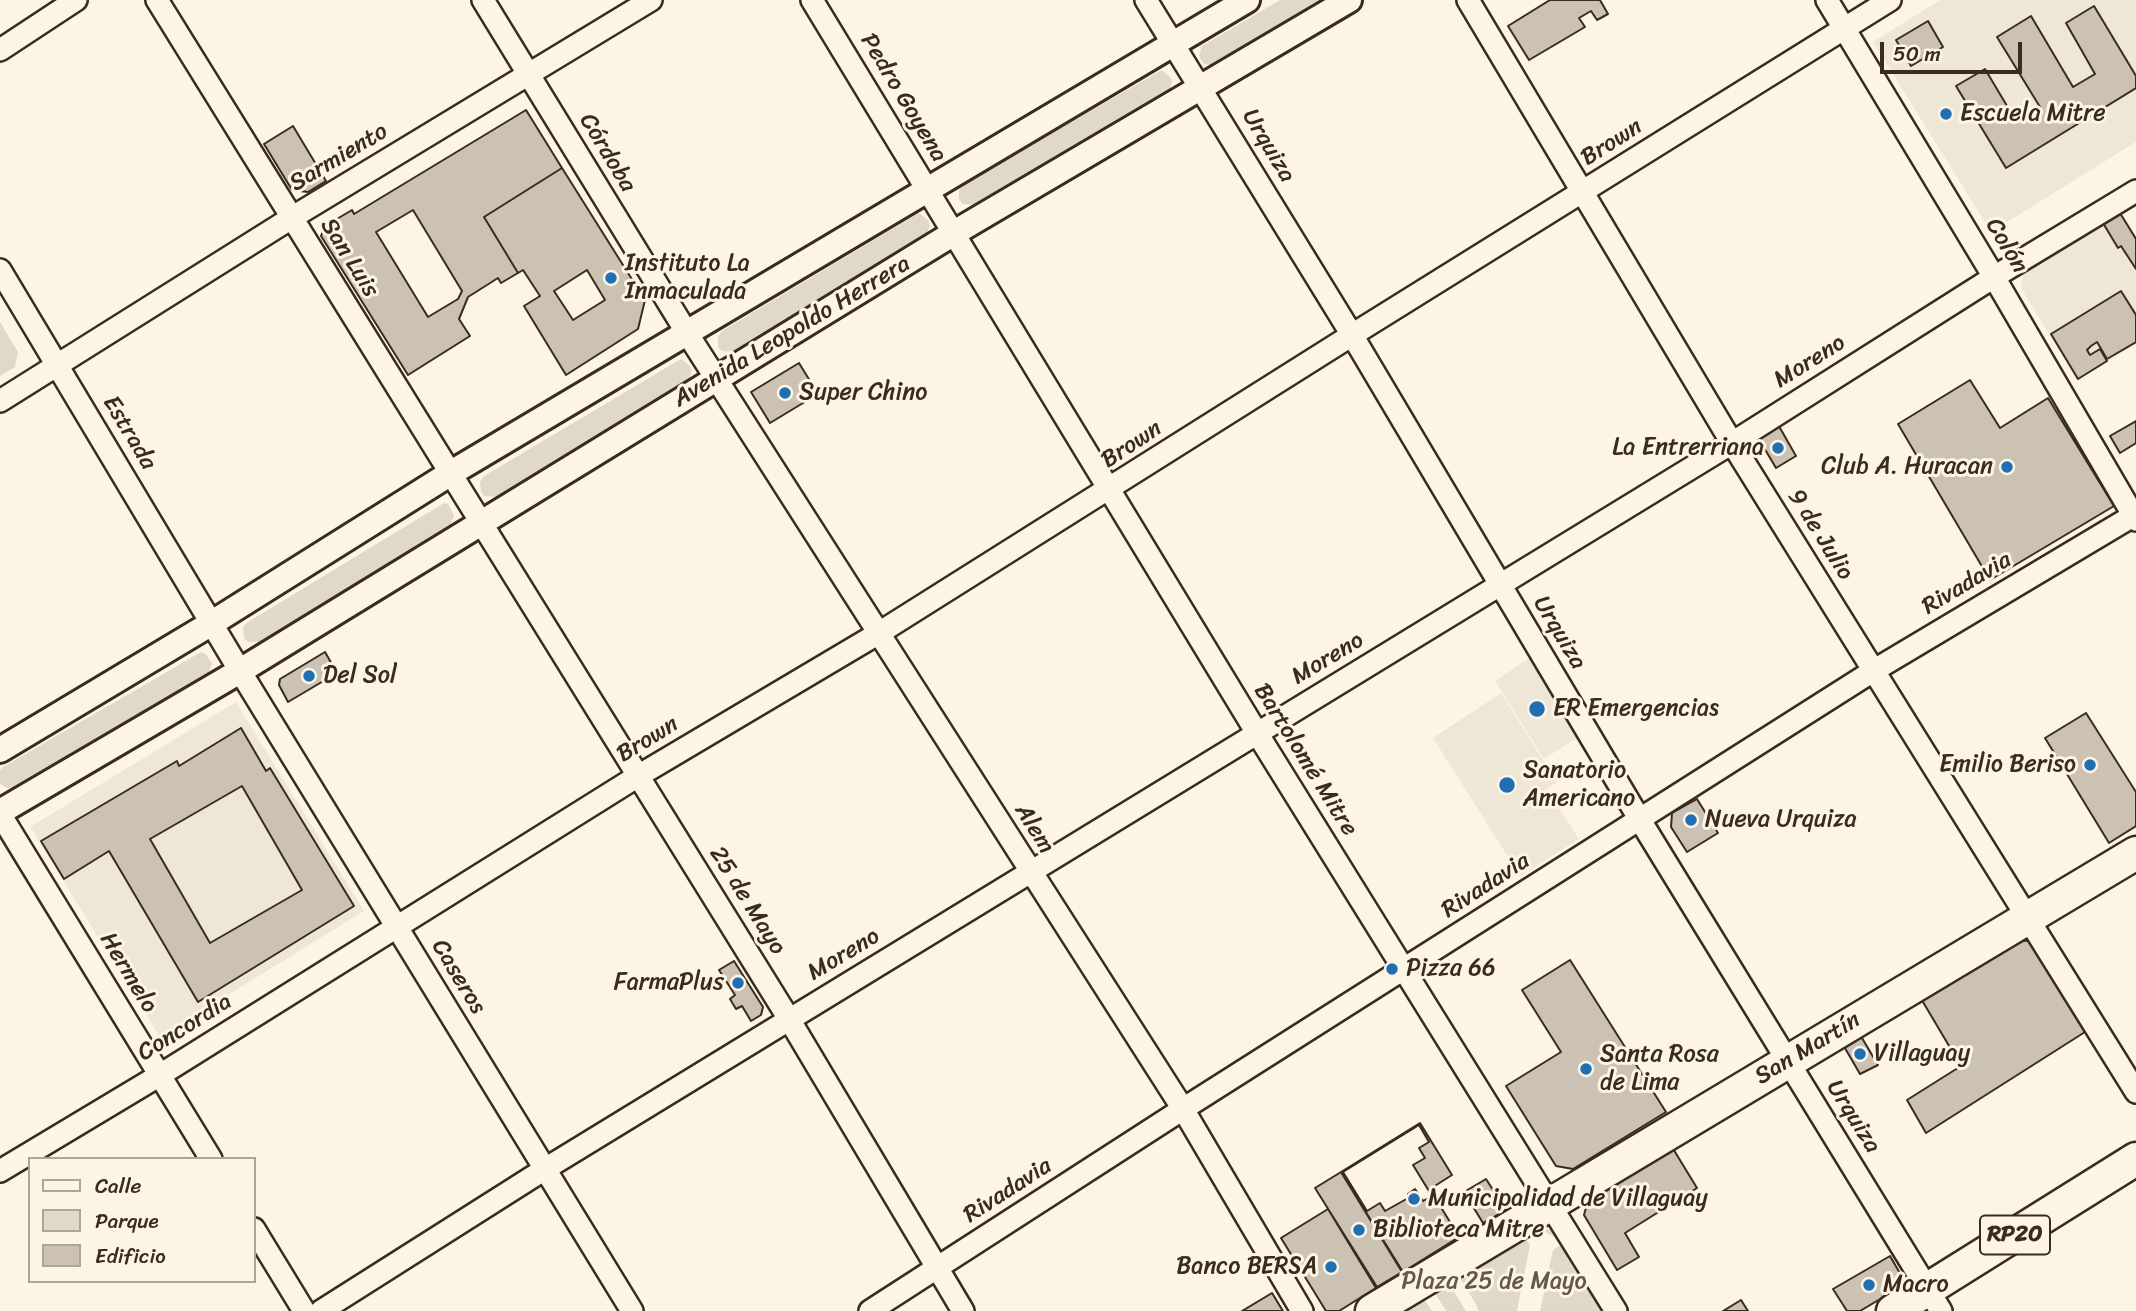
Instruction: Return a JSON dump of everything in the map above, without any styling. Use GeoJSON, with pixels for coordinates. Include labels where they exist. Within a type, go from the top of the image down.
{"type":"FeatureCollection","features":[{"type":"Feature","properties":{"kind":"main road","name":"San Martín"},"geometry":{"type":"LineString","coordinates":[[1372,1311],[2136,853]]}},
{"type":"Feature","properties":{"kind":"main road","name":"RP20"},"geometry":{"type":"LineString","coordinates":[[1893,1311],[1935,1301],[2136,1159]]}},
{"type":"Feature","properties":{"kind":"street"},"geometry":{"type":"LineString","coordinates":[[0,50],[76,0]]}},
{"type":"Feature","properties":{"kind":"street","name":"San Luis"},"geometry":{"type":"LineString","coordinates":[[157,0],[480,523]]}},
{"type":"Feature","properties":{"kind":"street","name":"Córdoba"},"geometry":{"type":"LineString","coordinates":[[483,0],[715,378]]}},
{"type":"Feature","properties":{"kind":"street","name":"Sarmiento"},"geometry":{"type":"LineString","coordinates":[[0,401],[293,217],[651,0]]}},
{"type":"Feature","properties":{"kind":"street","name":"Pedro Goyena"},"geometry":{"type":"LineString","coordinates":[[812,0],[954,233]]}},
{"type":"Feature","properties":{"kind":"street","name":"Urquiza"},"geometry":{"type":"LineString","coordinates":[[1146,0],[1352,335],[1640,820],[1935,1301]]}},
{"type":"Feature","properties":{"kind":"street"},"geometry":{"type":"LineString","coordinates":[[0,750],[212,623],[451,473],[1247,0]]}},
{"type":"Feature","properties":{"kind":"street","name":"Avenida Leopoldo Herrera"},"geometry":{"type":"LineString","coordinates":[[0,813],[240,671],[954,233],[1349,0]]}},
{"type":"Feature","properties":{"kind":"street","name":"9 de Julio"},"geometry":{"type":"LineString","coordinates":[[1468,0],[1732,443],[2136,1092]]}},
{"type":"Feature","properties":{"kind":"street","name":"Colón"},"geometry":{"type":"LineString","coordinates":[[1827,0],[2135,517]]}},
{"type":"Feature","properties":{"kind":"street","name":"Brown"},"geometry":{"type":"LineString","coordinates":[[396,927],[638,776],[879,633],[1110,490],[1352,335],[1891,0]]}},
{"type":"Feature","properties":{"kind":"street","name":"Moreno"},"geometry":{"type":"LineString","coordinates":[[321,1311],[545,1169],[1732,443],[1994,277],[2136,191]]}},
{"type":"Feature","properties":{"kind":"street","name":"Bartolomé Mitre"},"geometry":{"type":"LineString","coordinates":[[954,233],[1256,733],[1616,1311]]}},
{"type":"Feature","properties":{"kind":"street","name":"Estrada"},"geometry":{"type":"LineString","coordinates":[[0,270],[240,671]]}},
{"type":"Feature","properties":{"kind":"street","name":"Alem"},"geometry":{"type":"LineString","coordinates":[[715,378],[1183,1109],[1302,1311]]}},
{"type":"Feature","properties":{"kind":"street","name":"Rivadavia"},"geometry":{"type":"LineString","coordinates":[[870,1311],[1873,671],[2135,517]]}},
{"type":"Feature","properties":{"kind":"street","name":"25 de Mayo"},"geometry":{"type":"LineString","coordinates":[[480,523],[789,1019],[963,1311]]}},
{"type":"Feature","properties":{"kind":"street","name":"Caseros"},"geometry":{"type":"LineString","coordinates":[[240,671],[632,1311]]}},
{"type":"Feature","properties":{"kind":"street","name":"Hermelo"},"geometry":{"type":"LineString","coordinates":[[0,813],[210,1157]]}},
{"type":"Feature","properties":{"kind":"street","name":"Concordia"},"geometry":{"type":"LineString","coordinates":[[0,1171],[160,1075],[396,927]]}},
{"type":"Feature","properties":{"kind":"street"},"geometry":{"type":"LineString","coordinates":[[256,1232],[304,1311]]}},
{"type":"Feature","properties":{"kind":"shaded area","name":"Escuela Mitre"},"geometry":{"type":"Polygon","coordinates":[[[1940,0],[2136,0],[2136,142],[1991,232],[1873,42],[1940,0]]]}},
{"type":"Feature","properties":{"kind":"shaded area"},"geometry":{"type":"Polygon","coordinates":[[[2120,211],[2136,237],[2136,344],[2077,380],[2021,288],[2023,272],[2120,211]]]}},
{"type":"Feature","properties":{"kind":"shaded area","name":"ER Emergencias"},"geometry":{"type":"Polygon","coordinates":[[[1529,658],[1578,737],[1544,759],[1495,681],[1529,658]]]}},
{"type":"Feature","properties":{"kind":"shaded area","name":"Sanatorio Americano"},"geometry":{"type":"Polygon","coordinates":[[[1501,693],[1557,782],[1547,789],[1579,839],[1520,876],[1433,738],[1501,693]]]}},
{"type":"Feature","properties":{"kind":"shaded area"},"geometry":{"type":"Polygon","coordinates":[[[236,702],[364,911],[160,1037],[30,827],[236,702]]]}},
{"type":"Feature","properties":{"kind":"green space"},"geometry":{"type":"Polygon","coordinates":[[[1280,0],[1327,0],[1214,66],[1204,64],[1199,55],[1202,46],[1280,0]]]}},
{"type":"Feature","properties":{"kind":"green space"},"geometry":{"type":"Polygon","coordinates":[[[1162,70],[1172,82],[1169,91],[976,205],[963,204],[959,200],[959,190],[963,184],[1162,70]]]}},
{"type":"Feature","properties":{"kind":"green space"},"geometry":{"type":"Polygon","coordinates":[[[919,213],[928,220],[930,226],[926,235],[735,352],[722,351],[718,347],[718,337],[722,331],[919,213]]]}},
{"type":"Feature","properties":{"kind":"green space"},"geometry":{"type":"Polygon","coordinates":[[[0,322],[18,352],[15,367],[0,376],[0,322]]]}},
{"type":"Feature","properties":{"kind":"green space"},"geometry":{"type":"Polygon","coordinates":[[[681,359],[692,371],[688,381],[497,497],[484,496],[481,492],[480,482],[484,476],[681,359]]]}},
{"type":"Feature","properties":{"kind":"green space"},"geometry":{"type":"Polygon","coordinates":[[[444,503],[448,504],[454,515],[451,524],[260,642],[248,642],[244,638],[243,627],[248,622],[444,503]]]}},
{"type":"Feature","properties":{"kind":"green space"},"geometry":{"type":"Polygon","coordinates":[[[201,652],[206,654],[212,664],[208,674],[15,788],[0,784],[0,770],[3,767],[201,652]]]}},
{"type":"Feature","properties":{"kind":"green space"},"geometry":{"type":"Polygon","coordinates":[[[1540,1227],[1551,1230],[1604,1311],[1540,1311],[1553,1250],[1560,1245],[1553,1236],[1541,1230],[1524,1236],[1540,1227]]]}},
{"type":"Feature","properties":{"kind":"green space","name":"Plaza 25 de Mayo"},"geometry":{"type":"Polygon","coordinates":[[[1524,1236],[1530,1245],[1517,1311],[1478,1311],[1458,1275],[1447,1281],[1466,1311],[1446,1311],[1433,1290],[1422,1296],[1432,1311],[1392,1311],[1524,1236]]]}},
{"type":"Feature","properties":{"kind":"building"},"geometry":{"type":"Polygon","coordinates":[[[1550,0],[1600,0],[1608,14],[1597,20],[1591,11],[1579,18],[1585,27],[1529,60],[1508,26],[1550,0]]]}},
{"type":"Feature","properties":{"kind":"building"},"geometry":{"type":"Polygon","coordinates":[[[2094,6],[2136,76],[2136,88],[2006,168],[1956,86],[1985,69],[2016,121],[2040,107],[1997,37],[2031,16],[2073,87],[2095,74],[2066,23],[2094,6]]]}},
{"type":"Feature","properties":{"kind":"building"},"geometry":{"type":"Polygon","coordinates":[[[1928,21],[1943,47],[1911,66],[1896,40],[1928,21]]]}},
{"type":"Feature","properties":{"kind":"building"},"geometry":{"type":"Polygon","coordinates":[[[526,110],[562,168],[484,217],[518,273],[501,283],[498,278],[468,297],[459,319],[470,336],[408,375],[321,236],[325,226],[352,210],[354,214],[526,110]],[[413,210],[376,232],[428,317],[458,299],[462,291],[413,210]]]}},
{"type":"Feature","properties":{"kind":"building"},"geometry":{"type":"Polygon","coordinates":[[[293,126],[326,181],[308,192],[292,190],[264,144],[293,126]]]}},
{"type":"Feature","properties":{"kind":"building"},"geometry":{"type":"Polygon","coordinates":[[[562,168],[645,300],[638,329],[566,375],[524,306],[540,296],[523,270],[518,273],[484,217],[562,168]],[[587,270],[554,291],[573,320],[605,300],[587,270]]]}},
{"type":"Feature","properties":{"kind":"building"},"geometry":{"type":"Polygon","coordinates":[[[2120,213],[2136,239],[2136,269],[2121,246],[2118,248],[2103,223],[2120,213]]]}},
{"type":"Feature","properties":{"kind":"building"},"geometry":{"type":"Polygon","coordinates":[[[2121,291],[2136,315],[2136,342],[2107,359],[2097,342],[2087,350],[2090,355],[2100,349],[2107,361],[2078,379],[2051,334],[2121,291]]]}},
{"type":"Feature","properties":{"kind":"building","name":"Super Chino"},"geometry":{"type":"Polygon","coordinates":[[[799,363],[818,394],[770,423],[751,392],[799,363]]]}},
{"type":"Feature","properties":{"kind":"building","name":"Club A. Huracan"},"geometry":{"type":"Polygon","coordinates":[[[1970,380],[2000,428],[2048,398],[2114,506],[1990,580],[1898,424],[1970,380]]]}},
{"type":"Feature","properties":{"kind":"building","name":"La Entrerriana"},"geometry":{"type":"Polygon","coordinates":[[[1776,421],[1796,456],[1776,468],[1760,441],[1761,430],[1776,421]]]}},
{"type":"Feature","properties":{"kind":"building"},"geometry":{"type":"Polygon","coordinates":[[[2136,421],[2136,443],[2120,453],[2110,436],[2136,421]]]}},
{"type":"Feature","properties":{"kind":"building","name":"Del Sol"},"geometry":{"type":"Polygon","coordinates":[[[325,652],[337,673],[288,702],[279,685],[280,679],[325,652]]]}},
{"type":"Feature","properties":{"kind":"building","name":"Emilio Beriso"},"geometry":{"type":"Polygon","coordinates":[[[2086,713],[2136,792],[2136,826],[2109,843],[2045,738],[2086,713]]]}},
{"type":"Feature","properties":{"kind":"building"},"geometry":{"type":"Polygon","coordinates":[[[241,728],[266,771],[270,768],[354,906],[198,1002],[109,851],[64,879],[41,841],[177,761],[179,766],[241,728]],[[242,786],[150,839],[210,943],[302,890],[242,786]]]}},
{"type":"Feature","properties":{"kind":"building","name":"Nueva Urquiza"},"geometry":{"type":"Polygon","coordinates":[[[1697,799],[1718,833],[1687,852],[1671,827],[1672,813],[1697,799]]]}},
{"type":"Feature","properties":{"kind":"building"},"geometry":{"type":"Polygon","coordinates":[[[2013,940],[2029,941],[2085,1032],[1926,1133],[1907,1100],[1961,1066],[1920,997],[2013,940]]]}},
{"type":"Feature","properties":{"kind":"building","name":"Santa Rosa de Lima"},"geometry":{"type":"Polygon","coordinates":[[[1570,960],[1666,1112],[1573,1169],[1556,1166],[1506,1086],[1561,1052],[1522,990],[1570,960]]]}},
{"type":"Feature","properties":{"kind":"building","name":"FarmaPlus"},"geometry":{"type":"Polygon","coordinates":[[[734,961],[763,1007],[761,1015],[751,1021],[742,1006],[736,1009],[730,999],[735,995],[719,970],[734,961]]]}},
{"type":"Feature","properties":{"kind":"building","name":"Villaguay"},"geometry":{"type":"Polygon","coordinates":[[[1859,1033],[1878,1065],[1860,1074],[1842,1043],[1859,1033]]]}},
{"type":"Feature","properties":{"kind":"building","name":"Municipalidad de Villaguay"},"geometry":{"type":"Polygon","coordinates":[[[1420,1123],[1452,1175],[1430,1189],[1459,1237],[1403,1272],[1341,1172],[1420,1123]],[[1419,1125],[1343,1172],[1367,1211],[1380,1203],[1385,1211],[1410,1197],[1408,1194],[1415,1189],[1423,1201],[1432,1196],[1413,1165],[1425,1158],[1419,1148],[1429,1142],[1419,1125]]]}},
{"type":"Feature","properties":{"kind":"building"},"geometry":{"type":"Polygon","coordinates":[[[1672,1147],[1697,1188],[1625,1233],[1639,1257],[1617,1270],[1584,1215],[1588,1200],[1672,1147]]]}},
{"type":"Feature","properties":{"kind":"building","name":"Biblioteca Mitre"},"geometry":{"type":"Polygon","coordinates":[[[1341,1172],[1402,1272],[1377,1287],[1315,1188],[1341,1172]]]}},
{"type":"Feature","properties":{"kind":"building"},"geometry":{"type":"Polygon","coordinates":[[[1486,1179],[1506,1210],[1483,1223],[1464,1192],[1486,1179]]]}},
{"type":"Feature","properties":{"kind":"building","name":"Banco BERSA"},"geometry":{"type":"Polygon","coordinates":[[[1328,1209],[1376,1288],[1339,1311],[1326,1311],[1281,1238],[1328,1209]]]}},
{"type":"Feature","properties":{"kind":"building","name":"Macro"},"geometry":{"type":"Polygon","coordinates":[[[1890,1256],[1901,1275],[1897,1289],[1860,1311],[1847,1311],[1833,1289],[1890,1256]]]}},
{"type":"Feature","properties":{"kind":"building"},"geometry":{"type":"Polygon","coordinates":[[[1272,1293],[1283,1311],[1242,1311],[1272,1293]]]}},
{"type":"Feature","properties":{"kind":"building"},"geometry":{"type":"Polygon","coordinates":[[[1741,1300],[1748,1311],[1723,1311],[1741,1300]]]}},
{"type":"Feature","properties":{"kind":"place","name":"Escuela Mitre"},"geometry":{"type":"Point","coordinates":[1946,114]}},
{"type":"Feature","properties":{"kind":"place","name":"Instituto La Inmaculada"},"geometry":{"type":"Point","coordinates":[611,278]}},
{"type":"Feature","properties":{"kind":"place","name":"Super Chino"},"geometry":{"type":"Point","coordinates":[785,393]}},
{"type":"Feature","properties":{"kind":"place","name":"La Entrerriana"},"geometry":{"type":"Point","coordinates":[1778,448]}},
{"type":"Feature","properties":{"kind":"place","name":"Club A. Huracan"},"geometry":{"type":"Point","coordinates":[2007,467]}},
{"type":"Feature","properties":{"kind":"place","name":"Del Sol"},"geometry":{"type":"Point","coordinates":[309,676]}},
{"type":"Feature","properties":{"kind":"place","name":"ER Emergencias"},"geometry":{"type":"Point","coordinates":[1537,709]}},
{"type":"Feature","properties":{"kind":"place","name":"Emilio Beriso"},"geometry":{"type":"Point","coordinates":[2090,765]}},
{"type":"Feature","properties":{"kind":"place","name":"Sanatorio Americano"},"geometry":{"type":"Point","coordinates":[1507,785]}},
{"type":"Feature","properties":{"kind":"place","name":"Nueva Urquiza"},"geometry":{"type":"Point","coordinates":[1691,820]}},
{"type":"Feature","properties":{"kind":"place","name":"Pizza 66"},"geometry":{"type":"Point","coordinates":[1392,969]}},
{"type":"Feature","properties":{"kind":"place","name":"FarmaPlus"},"geometry":{"type":"Point","coordinates":[738,983]}},
{"type":"Feature","properties":{"kind":"place","name":"Villaguay"},"geometry":{"type":"Point","coordinates":[1860,1054]}},
{"type":"Feature","properties":{"kind":"place","name":"Santa Rosa de Lima"},"geometry":{"type":"Point","coordinates":[1586,1069]}},
{"type":"Feature","properties":{"kind":"place","name":"Municipalidad de Villaguay"},"geometry":{"type":"Point","coordinates":[1414,1199]}},
{"type":"Feature","properties":{"kind":"place","name":"Biblioteca Mitre"},"geometry":{"type":"Point","coordinates":[1359,1230]}},
{"type":"Feature","properties":{"kind":"place","name":"Banco BERSA"},"geometry":{"type":"Point","coordinates":[1331,1267]}},
{"type":"Feature","properties":{"kind":"place","name":"Macro"},"geometry":{"type":"Point","coordinates":[1869,1285]}}]}
